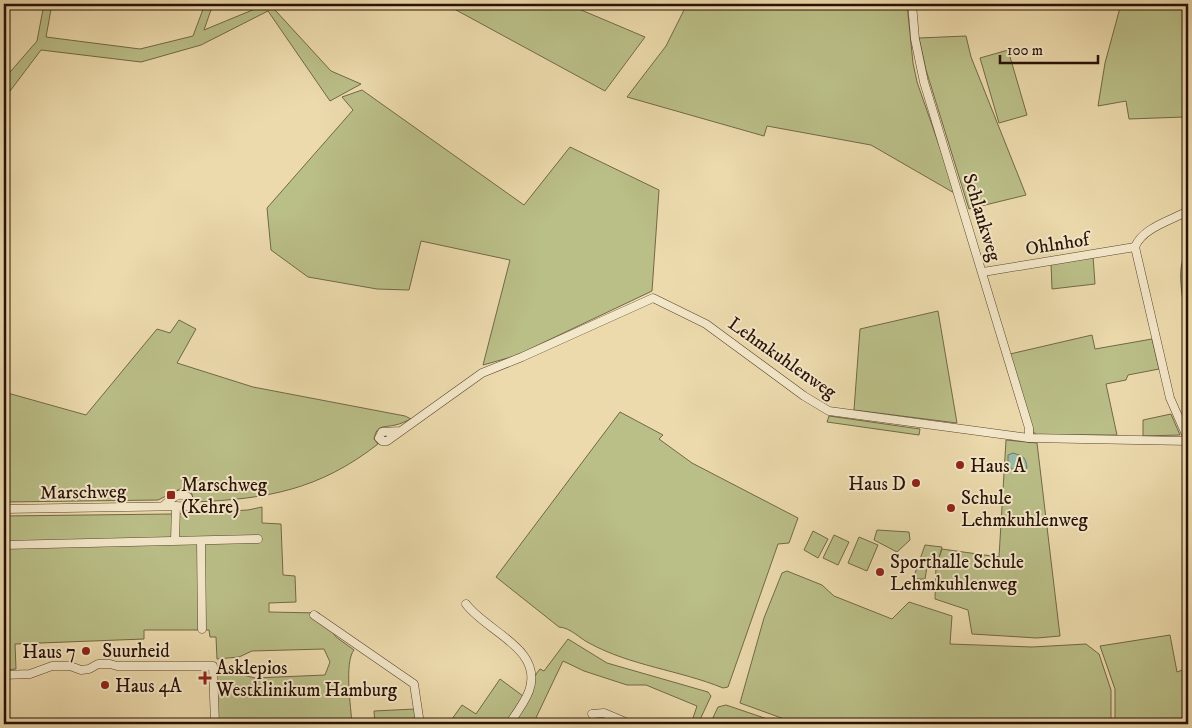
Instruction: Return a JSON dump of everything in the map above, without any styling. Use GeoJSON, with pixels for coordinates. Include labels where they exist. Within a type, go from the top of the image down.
{"type":"FeatureCollection","features":[{"type":"Feature","properties":{"kind":"street","name":"Schlankweg"},"geometry":{"type":"LineString","coordinates":[[912,4],[915,39],[924,82],[983,272],[1029,428],[1029,438]]}},
{"type":"Feature","properties":{"kind":"street"},"geometry":{"type":"LineString","coordinates":[[1188,211],[1148,232],[1137,241],[1135,247],[1170,398],[1188,440]]}},
{"type":"Feature","properties":{"kind":"street","name":"Ohlnhof"},"geometry":{"type":"LineString","coordinates":[[983,272],[1135,247]]}},
{"type":"Feature","properties":{"kind":"street","name":"Lehmkuhlenweg"},"geometry":{"type":"LineString","coordinates":[[400,431],[482,372],[522,357],[654,298],[706,324],[804,396],[829,411],[1029,438],[1188,440]]}},
{"type":"Feature","properties":{"kind":"street","name":"Marschweg"},"geometry":{"type":"LineString","coordinates":[[4,509],[189,506],[188,497],[178,494],[163,506]]}},
{"type":"Feature","properties":{"kind":"street"},"geometry":{"type":"LineString","coordinates":[[175,540],[176,506]]}},
{"type":"Feature","properties":{"kind":"street"},"geometry":{"type":"LineString","coordinates":[[4,545],[258,539]]}},
{"type":"Feature","properties":{"kind":"street"},"geometry":{"type":"LineString","coordinates":[[201,541],[202,629]]}},
{"type":"Feature","properties":{"kind":"street"},"geometry":{"type":"LineString","coordinates":[[466,604],[475,616],[523,653],[532,670],[529,692],[509,724]]}},
{"type":"Feature","properties":{"kind":"street"},"geometry":{"type":"LineString","coordinates":[[314,615],[414,684],[420,724]]}},
{"type":"Feature","properties":{"kind":"street","name":"Suurheid"},"geometry":{"type":"LineString","coordinates":[[4,674],[30,674],[52,666],[89,670],[101,664],[117,666],[213,666],[215,724]]}},
{"type":"Feature","properties":{"kind":"street"},"geometry":{"type":"LineString","coordinates":[[592,714],[604,713],[630,724]]}},
{"type":"Feature","properties":{"kind":"green space"},"geometry":{"type":"Polygon","coordinates":[[[44,4],[52,4],[46,37],[140,49],[193,36],[205,4],[213,4],[204,30],[267,4],[278,4],[275,10],[331,71],[361,84],[330,101],[268,11],[201,45],[141,62],[41,50],[4,99],[4,79],[37,41],[44,4]]]}},
{"type":"Feature","properties":{"kind":"green space"},"geometry":{"type":"Polygon","coordinates":[[[445,4],[567,4],[645,37],[605,91],[445,4]]]}},
{"type":"Feature","properties":{"kind":"green space"},"geometry":{"type":"Polygon","coordinates":[[[687,4],[907,4],[913,63],[917,82],[956,194],[871,145],[767,126],[764,136],[627,97],[666,46],[687,4]]]}},
{"type":"Feature","properties":{"kind":"green space"},"geometry":{"type":"Polygon","coordinates":[[[1121,4],[1188,4],[1188,176],[1184,117],[1129,119],[1126,101],[1098,106],[1105,63],[1121,4]]]}},
{"type":"Feature","properties":{"kind":"green space"},"geometry":{"type":"Polygon","coordinates":[[[966,36],[971,57],[1026,195],[969,209],[926,70],[919,38],[966,36]]]}},
{"type":"Feature","properties":{"kind":"green space"},"geometry":{"type":"Polygon","coordinates":[[[1008,50],[1027,115],[999,123],[980,58],[1008,50]]]}},
{"type":"Feature","properties":{"kind":"green space"},"geometry":{"type":"Polygon","coordinates":[[[362,90],[524,205],[570,147],[659,190],[652,291],[515,356],[483,365],[510,260],[421,241],[409,290],[377,289],[308,277],[271,250],[267,208],[353,110],[342,97],[362,90]]]}},
{"type":"Feature","properties":{"kind":"green space"},"geometry":{"type":"Polygon","coordinates":[[[1188,248],[1188,313],[1184,314],[1181,272],[1184,256],[1188,248]]]}},
{"type":"Feature","properties":{"kind":"green space"},"geometry":{"type":"Polygon","coordinates":[[[1093,256],[1095,284],[1052,289],[1051,263],[1093,256]]]}},
{"type":"Feature","properties":{"kind":"green space"},"geometry":{"type":"Polygon","coordinates":[[[938,311],[957,423],[854,410],[860,329],[938,311]]]}},
{"type":"Feature","properties":{"kind":"green space"},"geometry":{"type":"Polygon","coordinates":[[[179,320],[196,329],[177,363],[253,387],[405,416],[411,419],[379,429],[374,439],[378,444],[335,472],[313,482],[269,494],[220,501],[194,502],[191,491],[182,488],[158,500],[4,502],[4,392],[86,415],[157,329],[170,333],[179,320]]]}},
{"type":"Feature","properties":{"kind":"green space"},"geometry":{"type":"Polygon","coordinates":[[[1092,335],[1095,349],[1152,339],[1159,369],[1128,375],[1126,380],[1106,384],[1117,435],[1037,435],[1032,431],[1010,354],[1092,335]]]}},
{"type":"Feature","properties":{"kind":"green space"},"geometry":{"type":"Polygon","coordinates":[[[620,412],[663,435],[659,439],[692,463],[798,518],[789,543],[778,544],[728,687],[723,688],[638,663],[605,651],[567,629],[559,627],[496,577],[620,412]]]}},
{"type":"Feature","properties":{"kind":"green space"},"geometry":{"type":"Polygon","coordinates":[[[1171,414],[1180,435],[1143,436],[1143,420],[1171,414]]]}},
{"type":"Feature","properties":{"kind":"green space"},"geometry":{"type":"Polygon","coordinates":[[[829,416],[920,429],[919,435],[827,422],[829,416]]]}},
{"type":"Feature","properties":{"kind":"green space"},"geometry":{"type":"Polygon","coordinates":[[[1006,440],[1037,443],[1060,636],[1037,638],[972,634],[968,610],[935,599],[936,565],[927,567],[925,579],[913,579],[925,545],[942,547],[938,561],[942,549],[999,557],[1006,440]]]}},
{"type":"Feature","properties":{"kind":"green space"},"geometry":{"type":"Polygon","coordinates":[[[262,507],[262,523],[281,524],[283,575],[295,576],[296,602],[269,603],[269,612],[319,613],[336,637],[354,650],[349,664],[352,724],[218,724],[217,675],[239,674],[255,678],[325,675],[330,662],[324,649],[252,651],[239,657],[217,659],[216,637],[210,637],[209,630],[144,630],[144,639],[15,644],[16,669],[4,670],[4,516],[171,514],[248,510],[262,507]]]}},
{"type":"Feature","properties":{"kind":"green space"},"geometry":{"type":"Polygon","coordinates":[[[877,530],[909,532],[910,540],[897,552],[874,540],[877,530]]]}},
{"type":"Feature","properties":{"kind":"green space"},"geometry":{"type":"Polygon","coordinates":[[[813,531],[828,539],[818,558],[804,550],[813,531]]]}},
{"type":"Feature","properties":{"kind":"green space"},"geometry":{"type":"Polygon","coordinates":[[[834,535],[849,542],[838,565],[823,558],[834,535]]]}},
{"type":"Feature","properties":{"kind":"green space"},"geometry":{"type":"Polygon","coordinates":[[[859,537],[878,545],[867,571],[848,563],[859,537]]]}},
{"type":"Feature","properties":{"kind":"green space"},"geometry":{"type":"Polygon","coordinates":[[[787,571],[822,585],[834,596],[892,619],[909,602],[952,616],[950,644],[1032,647],[1086,644],[1099,654],[1111,690],[1111,724],[798,724],[740,703],[764,618],[782,573],[787,571]]]}},
{"type":"Feature","properties":{"kind":"green space"},"geometry":{"type":"Polygon","coordinates":[[[1170,635],[1177,672],[1188,668],[1188,712],[1174,724],[1115,724],[1115,689],[1100,646],[1170,635]]]}},
{"type":"Feature","properties":{"kind":"green space"},"geometry":{"type":"Polygon","coordinates":[[[568,639],[607,663],[708,692],[711,696],[698,724],[691,724],[697,706],[646,685],[627,685],[584,671],[563,661],[533,724],[513,724],[532,693],[536,674],[540,669],[544,671],[568,639]]]}},
{"type":"Feature","properties":{"kind":"green space"},"geometry":{"type":"Polygon","coordinates":[[[500,679],[523,696],[505,724],[452,724],[452,719],[462,705],[476,714],[500,679]]]}},
{"type":"Feature","properties":{"kind":"green space"},"geometry":{"type":"Polygon","coordinates":[[[726,705],[782,724],[710,724],[718,707],[726,705]]]}},
{"type":"Feature","properties":{"kind":"green space"},"geometry":{"type":"Polygon","coordinates":[[[415,709],[417,724],[375,724],[374,711],[415,709]]]}},
{"type":"Feature","properties":{"kind":"shaded area"},"geometry":{"type":"Polygon","coordinates":[[[1013,453],[1026,461],[1027,468],[1024,470],[1012,469],[1008,466],[1008,455],[1013,453]]]}},
{"type":"Feature","properties":{"kind":"place","name":"Haus A"},"geometry":{"type":"Point","coordinates":[960,465]}},
{"type":"Feature","properties":{"kind":"place","name":"Haus D"},"geometry":{"type":"Point","coordinates":[916,483]}},
{"type":"Feature","properties":{"kind":"place","name":"Marschweg (Kehre)"},"geometry":{"type":"Point","coordinates":[171,495]}},
{"type":"Feature","properties":{"kind":"place","name":"Schule Lehmkuhlenweg"},"geometry":{"type":"Point","coordinates":[951,508]}},
{"type":"Feature","properties":{"kind":"place","name":"Sporthalle Schule Lehmkuhlenweg"},"geometry":{"type":"Point","coordinates":[880,572]}},
{"type":"Feature","properties":{"kind":"place","name":"Haus 7"},"geometry":{"type":"Point","coordinates":[86,651]}},
{"type":"Feature","properties":{"kind":"place","name":"Asklepios Westklinikum Hamburg"},"geometry":{"type":"Point","coordinates":[205,678]}},
{"type":"Feature","properties":{"kind":"place","name":"Haus 4A"},"geometry":{"type":"Point","coordinates":[105,685]}}]}
